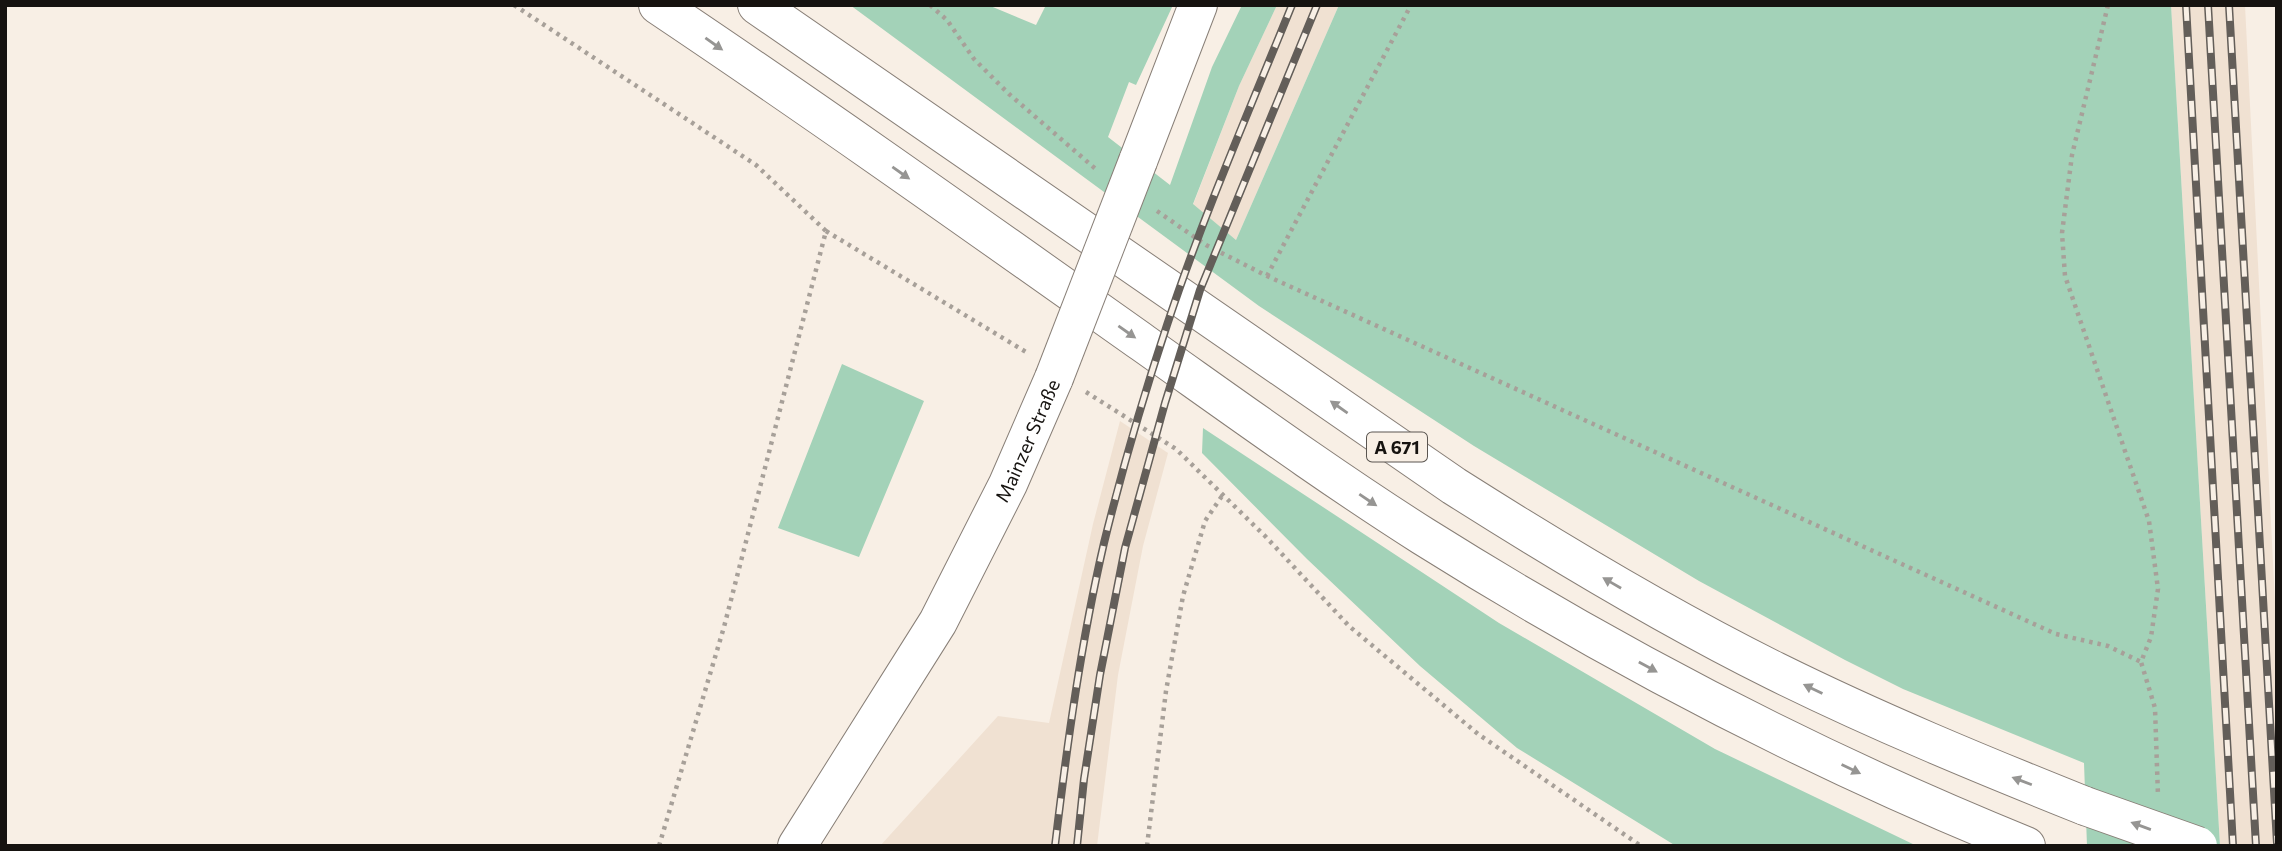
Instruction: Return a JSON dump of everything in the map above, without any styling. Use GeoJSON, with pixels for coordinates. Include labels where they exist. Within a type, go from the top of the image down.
{"type":"FeatureCollection","features":[{"type":"Feature","properties":{"kind":"main road"},"geometry":{"type":"LineString","coordinates":[[658,5],[1312,462],[1421,535],[1649,668],[1756,724],[1865,776],[2026,846]]}},
{"type":"Feature","properties":{"kind":"main road","name":"A 671"},"geometry":{"type":"LineString","coordinates":[[757,5],[1412,457],[1562,554],[1673,618],[1774,670],[1910,734],[2085,806],[2198,846]]}},
{"type":"Feature","properties":{"kind":"main road","name":"Mainzer Straße"},"geometry":{"type":"LineString","coordinates":[[797,846],[938,622],[1008,484],[1054,379],[1122,168],[1198,5]]}},
{"type":"Feature","properties":{"kind":"path"},"geometry":{"type":"LineString","coordinates":[[514,5],[756,165],[827,231],[724,627],[659,846]]}},
{"type":"Feature","properties":{"kind":"path"},"geometry":{"type":"LineString","coordinates":[[930,5],[947,20],[974,60],[1009,94],[1122,168]]}},
{"type":"Feature","properties":{"kind":"path"},"geometry":{"type":"LineString","coordinates":[[1267,276],[1411,5]]}},
{"type":"Feature","properties":{"kind":"path"},"geometry":{"type":"LineString","coordinates":[[2108,5],[2072,155],[2062,233],[2065,276],[2149,521],[2158,589],[2151,637],[2141,662],[2155,708],[2158,797]]}},
{"type":"Feature","properties":{"kind":"path"},"geometry":{"type":"LineString","coordinates":[[1150,207],[1206,245],[1267,276],[2056,634],[2108,646],[2141,662]]}},
{"type":"Feature","properties":{"kind":"path"},"geometry":{"type":"LineString","coordinates":[[1147,846],[1166,691],[1183,596],[1205,521],[1222,496],[1266,537],[1359,635],[1478,734],[1641,846]]}},
{"type":"Feature","properties":{"kind":"shaded area"},"geometry":{"type":"Polygon","coordinates":[[[1277,5],[1339,5],[1236,240],[1193,205],[1239,86],[1277,5]]]}},
{"type":"Feature","properties":{"kind":"shaded area"},"geometry":{"type":"Polygon","coordinates":[[[2171,5],[2245,5],[2277,642],[2277,846],[2220,846],[2171,5]]]}},
{"type":"Feature","properties":{"kind":"shaded area"},"geometry":{"type":"Polygon","coordinates":[[[1120,421],[1168,453],[1143,546],[1118,675],[1097,846],[880,846],[998,716],[1049,723],[1093,524],[1120,421]]]}},
{"type":"Feature","properties":{"kind":"green space"},"geometry":{"type":"Polygon","coordinates":[[[850,5],[988,5],[1036,25],[1046,5],[1173,5],[1136,85],[1129,82],[1108,137],[1170,185],[1212,67],[1242,5],[1277,5],[1239,86],[1193,204],[1236,240],[1339,5],[2171,5],[2220,846],[2087,846],[2084,763],[1903,689],[1845,660],[1699,581],[1474,446],[1259,306],[850,5]]]}},
{"type":"Feature","properties":{"kind":"green space"},"geometry":{"type":"Polygon","coordinates":[[[842,364],[924,401],[859,557],[778,528],[842,364]]]}},
{"type":"Feature","properties":{"kind":"green space"},"geometry":{"type":"Polygon","coordinates":[[[1203,428],[1499,623],[1715,749],[1917,846],[1676,846],[1517,748],[1420,666],[1307,559],[1202,453],[1203,428]]]}},
{"type":"Feature","properties":{"kind":"railway"},"geometry":{"type":"LineString","coordinates":[[1055,846],[1088,618],[1104,543],[1141,406],[1196,244],[1292,5]]}},
{"type":"Feature","properties":{"kind":"railway"},"geometry":{"type":"LineString","coordinates":[[1077,846],[1100,675],[1125,548],[1165,403],[1200,290],[1317,5]]}},
{"type":"Feature","properties":{"kind":"railway"},"geometry":{"type":"LineString","coordinates":[[2186,5],[2233,846]]}},
{"type":"Feature","properties":{"kind":"railway"},"geometry":{"type":"LineString","coordinates":[[2208,5],[2256,846]]}},
{"type":"Feature","properties":{"kind":"railway"},"geometry":{"type":"LineString","coordinates":[[2229,5],[2277,843]]}}]}
